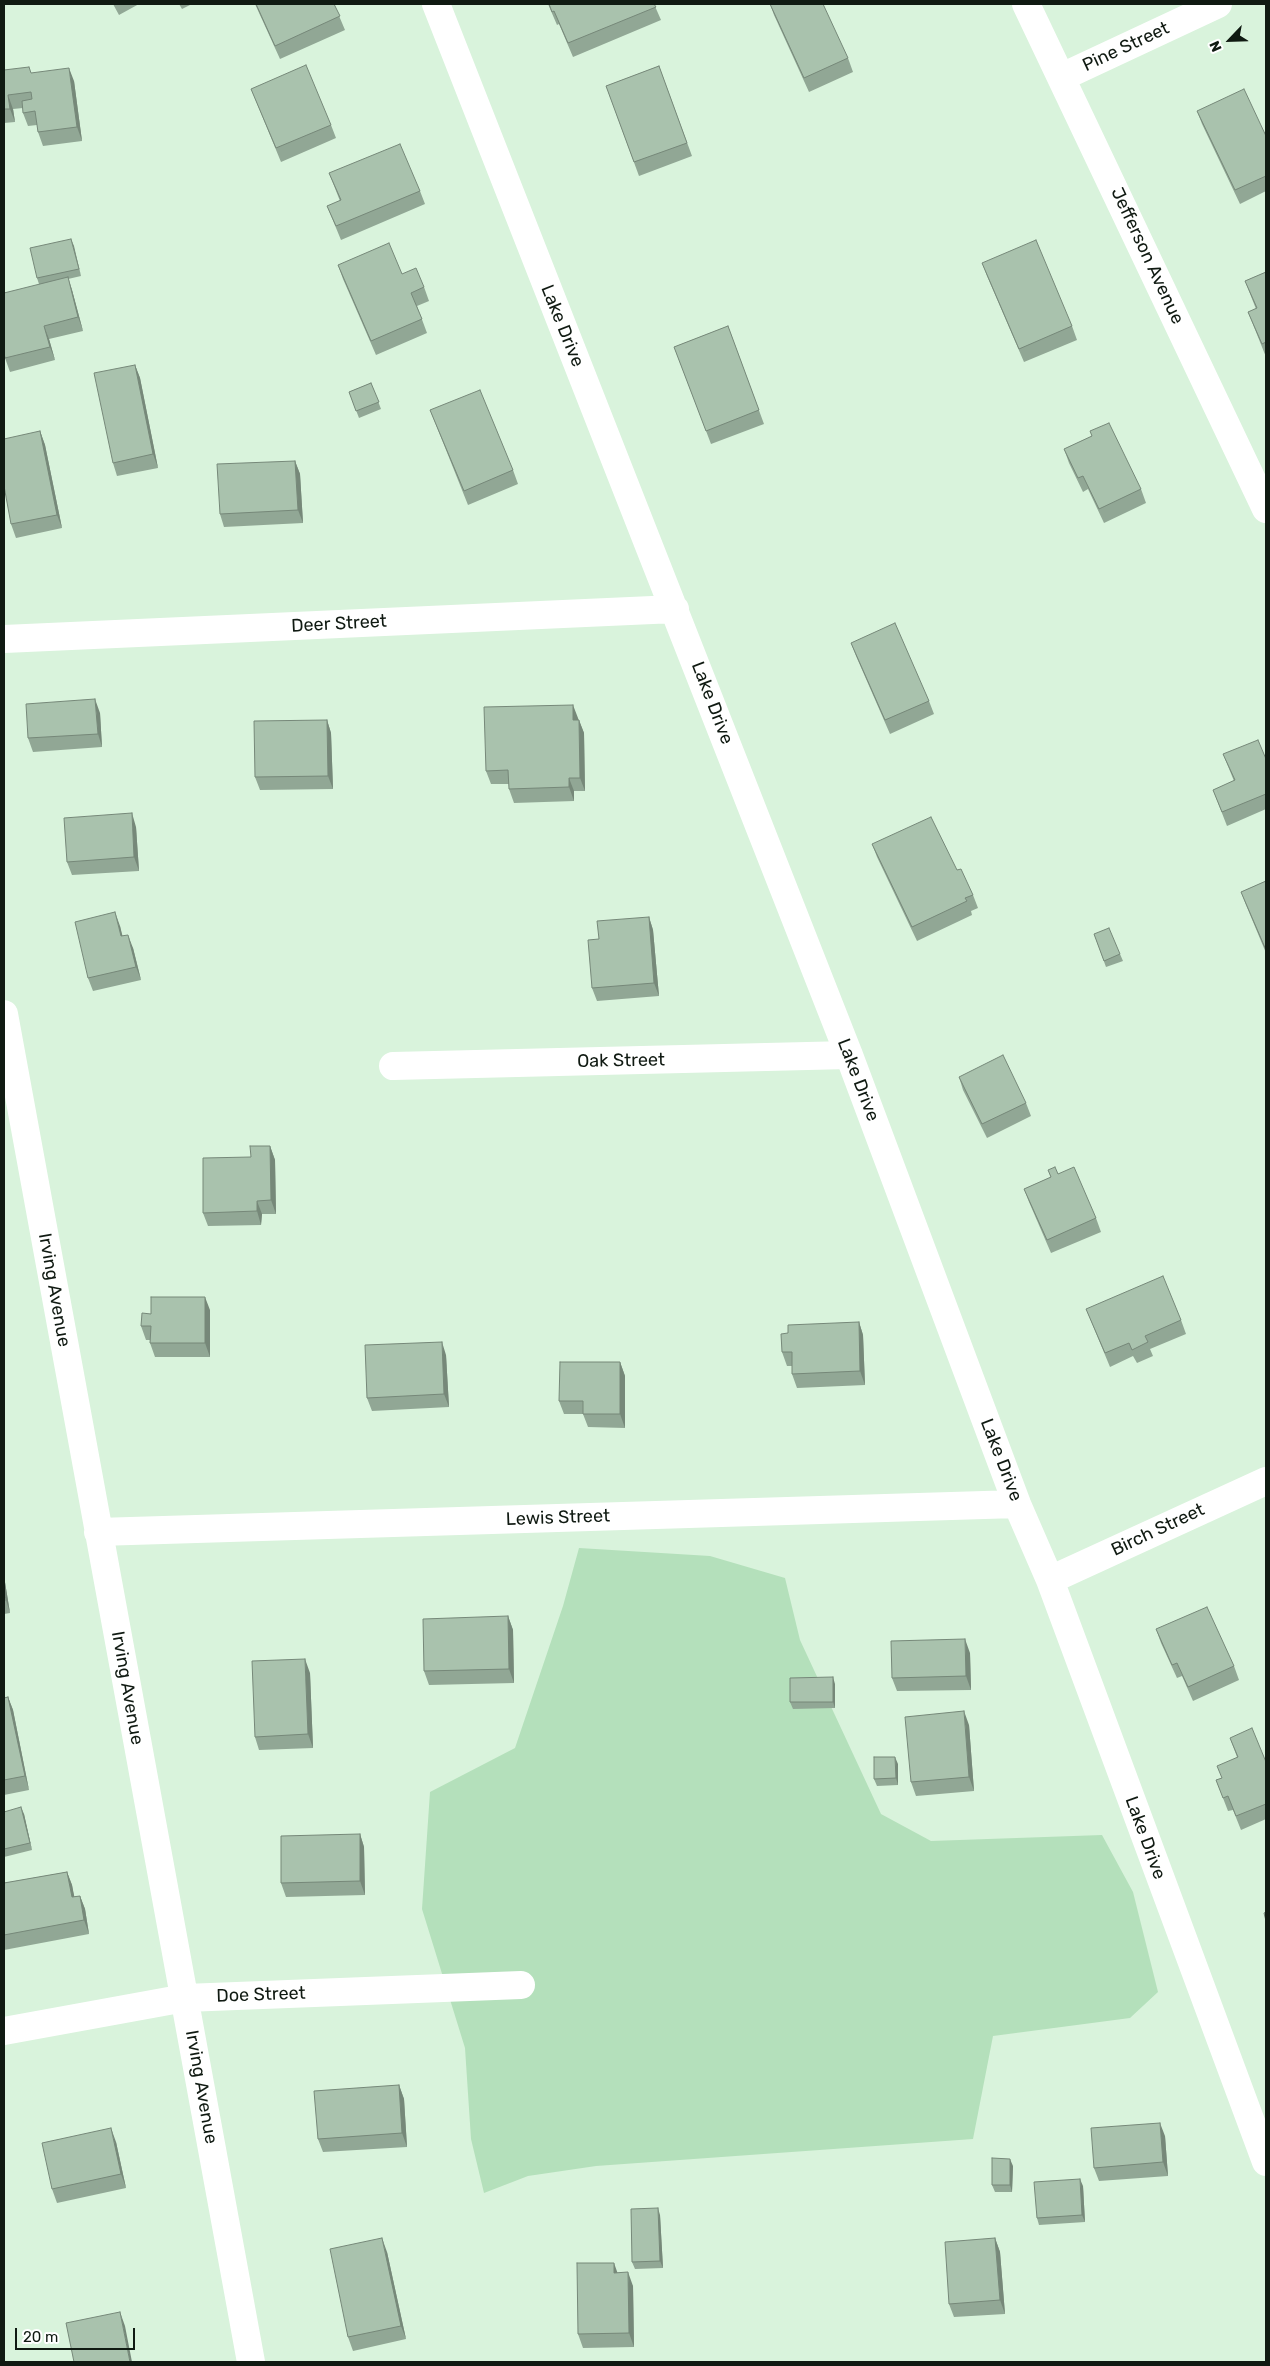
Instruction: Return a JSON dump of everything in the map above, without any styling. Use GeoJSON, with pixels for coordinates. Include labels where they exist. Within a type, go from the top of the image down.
{"type":"FeatureCollection","features":[{"type":"Feature","properties":{"kind":"street","name":"Lake Drive"},"geometry":{"type":"LineString","coordinates":[[436,4],[675,609],[848,1055],[1017,1504],[1050,1580],[1266,2162]]}},
{"type":"Feature","properties":{"kind":"street","name":"Jefferson Avenue"},"geometry":{"type":"LineString","coordinates":[[1026,4],[1263,491]]}},
{"type":"Feature","properties":{"kind":"street","name":"Pine Street"},"geometry":{"type":"LineString","coordinates":[[1062,77],[1218,4]]}},
{"type":"Feature","properties":{"kind":"street","name":"Deer Street"},"geometry":{"type":"LineString","coordinates":[[4,639],[675,609]]}},
{"type":"Feature","properties":{"kind":"street","name":"Irving Avenue"},"geometry":{"type":"LineString","coordinates":[[4,1014],[251,2362]]}},
{"type":"Feature","properties":{"kind":"street","name":"Oak Street"},"geometry":{"type":"LineString","coordinates":[[393,1066],[848,1055]]}},
{"type":"Feature","properties":{"kind":"street","name":"Birch Street"},"geometry":{"type":"LineString","coordinates":[[1050,1580],[1266,1481]]}},
{"type":"Feature","properties":{"kind":"street","name":"Lewis Street"},"geometry":{"type":"LineString","coordinates":[[98,1532],[1017,1504]]}},
{"type":"Feature","properties":{"kind":"street","name":"Doe Street"},"geometry":{"type":"LineString","coordinates":[[4,2031],[185,1998],[521,1985]]}},
{"type":"Feature","properties":{"kind":"green space"},"geometry":{"type":"Polygon","coordinates":[[[579,1548],[710,1556],[785,1578],[800,1640],[881,1814],[931,1841],[1102,1835],[1133,1892],[1158,1992],[1130,2018],[993,2036],[973,2139],[596,2166],[528,2176],[484,2193],[471,2139],[465,2048],[422,1909],[430,1792],[515,1748],[563,1606],[579,1548]]]}},
{"type":"Feature","properties":{"kind":"building"},"geometry":{"type":"Polygon","coordinates":[[[256,4],[334,4],[340,16],[275,46],[256,4]]]}},
{"type":"Feature","properties":{"kind":"building"},"geometry":{"type":"Polygon","coordinates":[[[549,4],[654,4],[656,7],[568,43],[549,4]]]}},
{"type":"Feature","properties":{"kind":"building"},"geometry":{"type":"Polygon","coordinates":[[[770,4],[823,4],[848,58],[804,78],[770,4]]]}},
{"type":"Feature","properties":{"kind":"building"},"geometry":{"type":"Polygon","coordinates":[[[306,65],[331,125],[276,148],[251,89],[306,65]]]}},
{"type":"Feature","properties":{"kind":"building"},"geometry":{"type":"Polygon","coordinates":[[[659,66],[687,143],[634,162],[606,86],[659,66]]]}},
{"type":"Feature","properties":{"kind":"building"},"geometry":{"type":"Polygon","coordinates":[[[29,67],[31,73],[69,68],[77,127],[38,132],[35,111],[23,113],[22,101],[32,99],[31,92],[8,95],[10,109],[4,109],[4,70],[29,67]]]}},
{"type":"Feature","properties":{"kind":"building"},"geometry":{"type":"Polygon","coordinates":[[[1244,89],[1266,136],[1266,176],[1235,190],[1197,111],[1244,89]]]}},
{"type":"Feature","properties":{"kind":"building"},"geometry":{"type":"Polygon","coordinates":[[[400,144],[420,191],[336,226],[327,206],[341,200],[329,173],[400,144]]]}},
{"type":"Feature","properties":{"kind":"building"},"geometry":{"type":"Polygon","coordinates":[[[71,239],[79,269],[37,278],[30,248],[71,239]]]}},
{"type":"Feature","properties":{"kind":"building"},"geometry":{"type":"Polygon","coordinates":[[[1036,240],[1072,326],[1019,349],[982,263],[1036,240]]]}},
{"type":"Feature","properties":{"kind":"building"},"geometry":{"type":"Polygon","coordinates":[[[389,243],[402,274],[416,268],[424,287],[411,293],[422,319],[371,341],[338,265],[389,243]]]}},
{"type":"Feature","properties":{"kind":"building"},"geometry":{"type":"Polygon","coordinates":[[[1266,272],[1266,342],[1262,344],[1248,312],[1257,308],[1245,281],[1266,272]]]}},
{"type":"Feature","properties":{"kind":"building"},"geometry":{"type":"Polygon","coordinates":[[[68,277],[78,317],[44,326],[50,347],[5,358],[4,293],[68,277]]]}},
{"type":"Feature","properties":{"kind":"building"},"geometry":{"type":"Polygon","coordinates":[[[728,326],[759,410],[706,431],[674,347],[728,326]]]}},
{"type":"Feature","properties":{"kind":"building"},"geometry":{"type":"Polygon","coordinates":[[[135,365],[153,454],[113,463],[94,373],[135,365]]]}},
{"type":"Feature","properties":{"kind":"building"},"geometry":{"type":"Polygon","coordinates":[[[371,383],[379,402],[356,411],[349,392],[371,383]]]}},
{"type":"Feature","properties":{"kind":"building"},"geometry":{"type":"Polygon","coordinates":[[[480,390],[513,470],[464,491],[430,410],[480,390]]]}},
{"type":"Feature","properties":{"kind":"building"},"geometry":{"type":"Polygon","coordinates":[[[1109,423],[1141,489],[1099,509],[1083,476],[1078,478],[1064,449],[1092,436],[1090,431],[1109,423]]]}},
{"type":"Feature","properties":{"kind":"building"},"geometry":{"type":"Polygon","coordinates":[[[40,431],[57,515],[11,524],[4,486],[4,439],[40,431]]]}},
{"type":"Feature","properties":{"kind":"building"},"geometry":{"type":"Polygon","coordinates":[[[295,461],[298,510],[220,514],[217,464],[295,461]]]}},
{"type":"Feature","properties":{"kind":"building"},"geometry":{"type":"Polygon","coordinates":[[[895,623],[929,701],[885,720],[851,643],[895,623]]]}},
{"type":"Feature","properties":{"kind":"building"},"geometry":{"type":"Polygon","coordinates":[[[95,699],[98,734],[28,738],[26,704],[95,699]]]}},
{"type":"Feature","properties":{"kind":"building"},"geometry":{"type":"Polygon","coordinates":[[[573,705],[573,720],[579,720],[580,778],[569,778],[569,787],[509,789],[508,770],[486,771],[484,707],[573,705]]]}},
{"type":"Feature","properties":{"kind":"building"},"geometry":{"type":"Polygon","coordinates":[[[327,720],[328,776],[255,777],[254,721],[327,720]]]}},
{"type":"Feature","properties":{"kind":"building"},"geometry":{"type":"Polygon","coordinates":[[[1258,740],[1266,759],[1266,794],[1222,812],[1213,790],[1235,780],[1223,754],[1258,740]]]}},
{"type":"Feature","properties":{"kind":"building"},"geometry":{"type":"Polygon","coordinates":[[[132,813],[134,857],[67,862],[64,818],[132,813]]]}},
{"type":"Feature","properties":{"kind":"building"},"geometry":{"type":"Polygon","coordinates":[[[931,817],[957,870],[961,869],[973,895],[965,898],[967,901],[912,927],[872,844],[931,817]]]}},
{"type":"Feature","properties":{"kind":"building"},"geometry":{"type":"Polygon","coordinates":[[[1266,881],[1266,950],[1241,892],[1266,881]]]}},
{"type":"Feature","properties":{"kind":"building"},"geometry":{"type":"Polygon","coordinates":[[[115,912],[121,936],[128,935],[136,967],[88,978],[75,922],[115,912]]]}},
{"type":"Feature","properties":{"kind":"building"},"geometry":{"type":"Polygon","coordinates":[[[649,917],[654,983],[592,988],[588,940],[599,939],[597,921],[649,917]]]}},
{"type":"Feature","properties":{"kind":"building"},"geometry":{"type":"Polygon","coordinates":[[[1109,928],[1120,954],[1104,961],[1094,934],[1109,928]]]}},
{"type":"Feature","properties":{"kind":"building"},"geometry":{"type":"Polygon","coordinates":[[[1003,1055],[1026,1103],[982,1124],[959,1077],[1003,1055]]]}},
{"type":"Feature","properties":{"kind":"building"},"geometry":{"type":"Polygon","coordinates":[[[250,1146],[270,1146],[271,1200],[257,1201],[257,1211],[203,1213],[203,1158],[251,1157],[250,1146]]]}},
{"type":"Feature","properties":{"kind":"building"},"geometry":{"type":"Polygon","coordinates":[[[1055,1167],[1058,1174],[1074,1167],[1096,1218],[1047,1240],[1024,1189],[1051,1177],[1048,1170],[1055,1167]]]}},
{"type":"Feature","properties":{"kind":"building"},"geometry":{"type":"Polygon","coordinates":[[[1163,1276],[1181,1320],[1145,1336],[1148,1342],[1132,1350],[1129,1343],[1105,1353],[1086,1309],[1163,1276]]]}},
{"type":"Feature","properties":{"kind":"building"},"geometry":{"type":"Polygon","coordinates":[[[151,1297],[205,1297],[205,1343],[150,1343],[151,1326],[141,1326],[142,1313],[151,1314],[151,1297]]]}},
{"type":"Feature","properties":{"kind":"building"},"geometry":{"type":"Polygon","coordinates":[[[859,1322],[860,1371],[792,1374],[792,1352],[782,1352],[781,1334],[788,1333],[788,1325],[859,1322]]]}},
{"type":"Feature","properties":{"kind":"building"},"geometry":{"type":"Polygon","coordinates":[[[442,1342],[444,1394],[367,1398],[365,1345],[442,1342]]]}},
{"type":"Feature","properties":{"kind":"building"},"geometry":{"type":"Polygon","coordinates":[[[560,1362],[620,1362],[620,1414],[583,1414],[583,1401],[559,1401],[560,1362]]]}},
{"type":"Feature","properties":{"kind":"building"},"geometry":{"type":"Polygon","coordinates":[[[1207,1607],[1234,1666],[1188,1687],[1177,1663],[1172,1665],[1156,1629],[1207,1607]]]}},
{"type":"Feature","properties":{"kind":"building"},"geometry":{"type":"Polygon","coordinates":[[[508,1616],[509,1669],[424,1671],[423,1619],[508,1616]]]}},
{"type":"Feature","properties":{"kind":"building"},"geometry":{"type":"Polygon","coordinates":[[[965,1639],[966,1676],[892,1678],[891,1641],[965,1639]]]}},
{"type":"Feature","properties":{"kind":"building"},"geometry":{"type":"Polygon","coordinates":[[[305,1659],[308,1734],[255,1737],[252,1661],[305,1659]]]}},
{"type":"Feature","properties":{"kind":"building"},"geometry":{"type":"Polygon","coordinates":[[[833,1677],[833,1702],[790,1702],[790,1678],[833,1677]]]}},
{"type":"Feature","properties":{"kind":"building"},"geometry":{"type":"Polygon","coordinates":[[[8,1697],[25,1776],[4,1780],[4,1698],[8,1697]]]}},
{"type":"Feature","properties":{"kind":"building"},"geometry":{"type":"Polygon","coordinates":[[[964,1711],[969,1777],[911,1782],[905,1717],[964,1711]]]}},
{"type":"Feature","properties":{"kind":"building"},"geometry":{"type":"Polygon","coordinates":[[[1252,1728],[1266,1762],[1266,1804],[1236,1816],[1228,1796],[1223,1798],[1216,1780],[1222,1778],[1217,1766],[1238,1757],[1230,1738],[1252,1728]]]}},
{"type":"Feature","properties":{"kind":"building"},"geometry":{"type":"Polygon","coordinates":[[[874,1757],[895,1757],[896,1778],[874,1779],[874,1757]]]}},
{"type":"Feature","properties":{"kind":"building"},"geometry":{"type":"Polygon","coordinates":[[[21,1807],[30,1843],[4,1849],[4,1812],[21,1807]]]}},
{"type":"Feature","properties":{"kind":"building"},"geometry":{"type":"Polygon","coordinates":[[[360,1834],[360,1881],[281,1883],[281,1836],[360,1834]]]}},
{"type":"Feature","properties":{"kind":"building"},"geometry":{"type":"Polygon","coordinates":[[[67,1872],[72,1897],[80,1896],[84,1920],[4,1935],[4,1883],[67,1872]]]}},
{"type":"Feature","properties":{"kind":"building"},"geometry":{"type":"Polygon","coordinates":[[[399,2085],[402,2133],[318,2139],[314,2091],[399,2085]]]}},
{"type":"Feature","properties":{"kind":"building"},"geometry":{"type":"Polygon","coordinates":[[[1160,2123],[1163,2162],[1094,2168],[1091,2128],[1160,2123]]]}},
{"type":"Feature","properties":{"kind":"building"},"geometry":{"type":"Polygon","coordinates":[[[111,2128],[121,2174],[52,2189],[42,2143],[111,2128]]]}},
{"type":"Feature","properties":{"kind":"building"},"geometry":{"type":"Polygon","coordinates":[[[992,2158],[1010,2159],[1010,2185],[992,2185],[992,2158]]]}},
{"type":"Feature","properties":{"kind":"building"},"geometry":{"type":"Polygon","coordinates":[[[1080,2179],[1082,2215],[1037,2218],[1034,2182],[1080,2179]]]}},
{"type":"Feature","properties":{"kind":"building"},"geometry":{"type":"Polygon","coordinates":[[[658,2208],[660,2261],[632,2262],[631,2209],[658,2208]]]}},
{"type":"Feature","properties":{"kind":"building"},"geometry":{"type":"Polygon","coordinates":[[[382,2238],[401,2326],[348,2337],[330,2249],[382,2238]]]}},
{"type":"Feature","properties":{"kind":"building"},"geometry":{"type":"Polygon","coordinates":[[[995,2238],[1000,2300],[949,2304],[945,2242],[995,2238]]]}},
{"type":"Feature","properties":{"kind":"building"},"geometry":{"type":"Polygon","coordinates":[[[577,2263],[614,2263],[614,2273],[628,2272],[629,2333],[578,2334],[577,2263]]]}},
{"type":"Feature","properties":{"kind":"building"},"geometry":{"type":"Polygon","coordinates":[[[120,2312],[130,2362],[74,2362],[66,2323],[120,2312]]]}}]}
